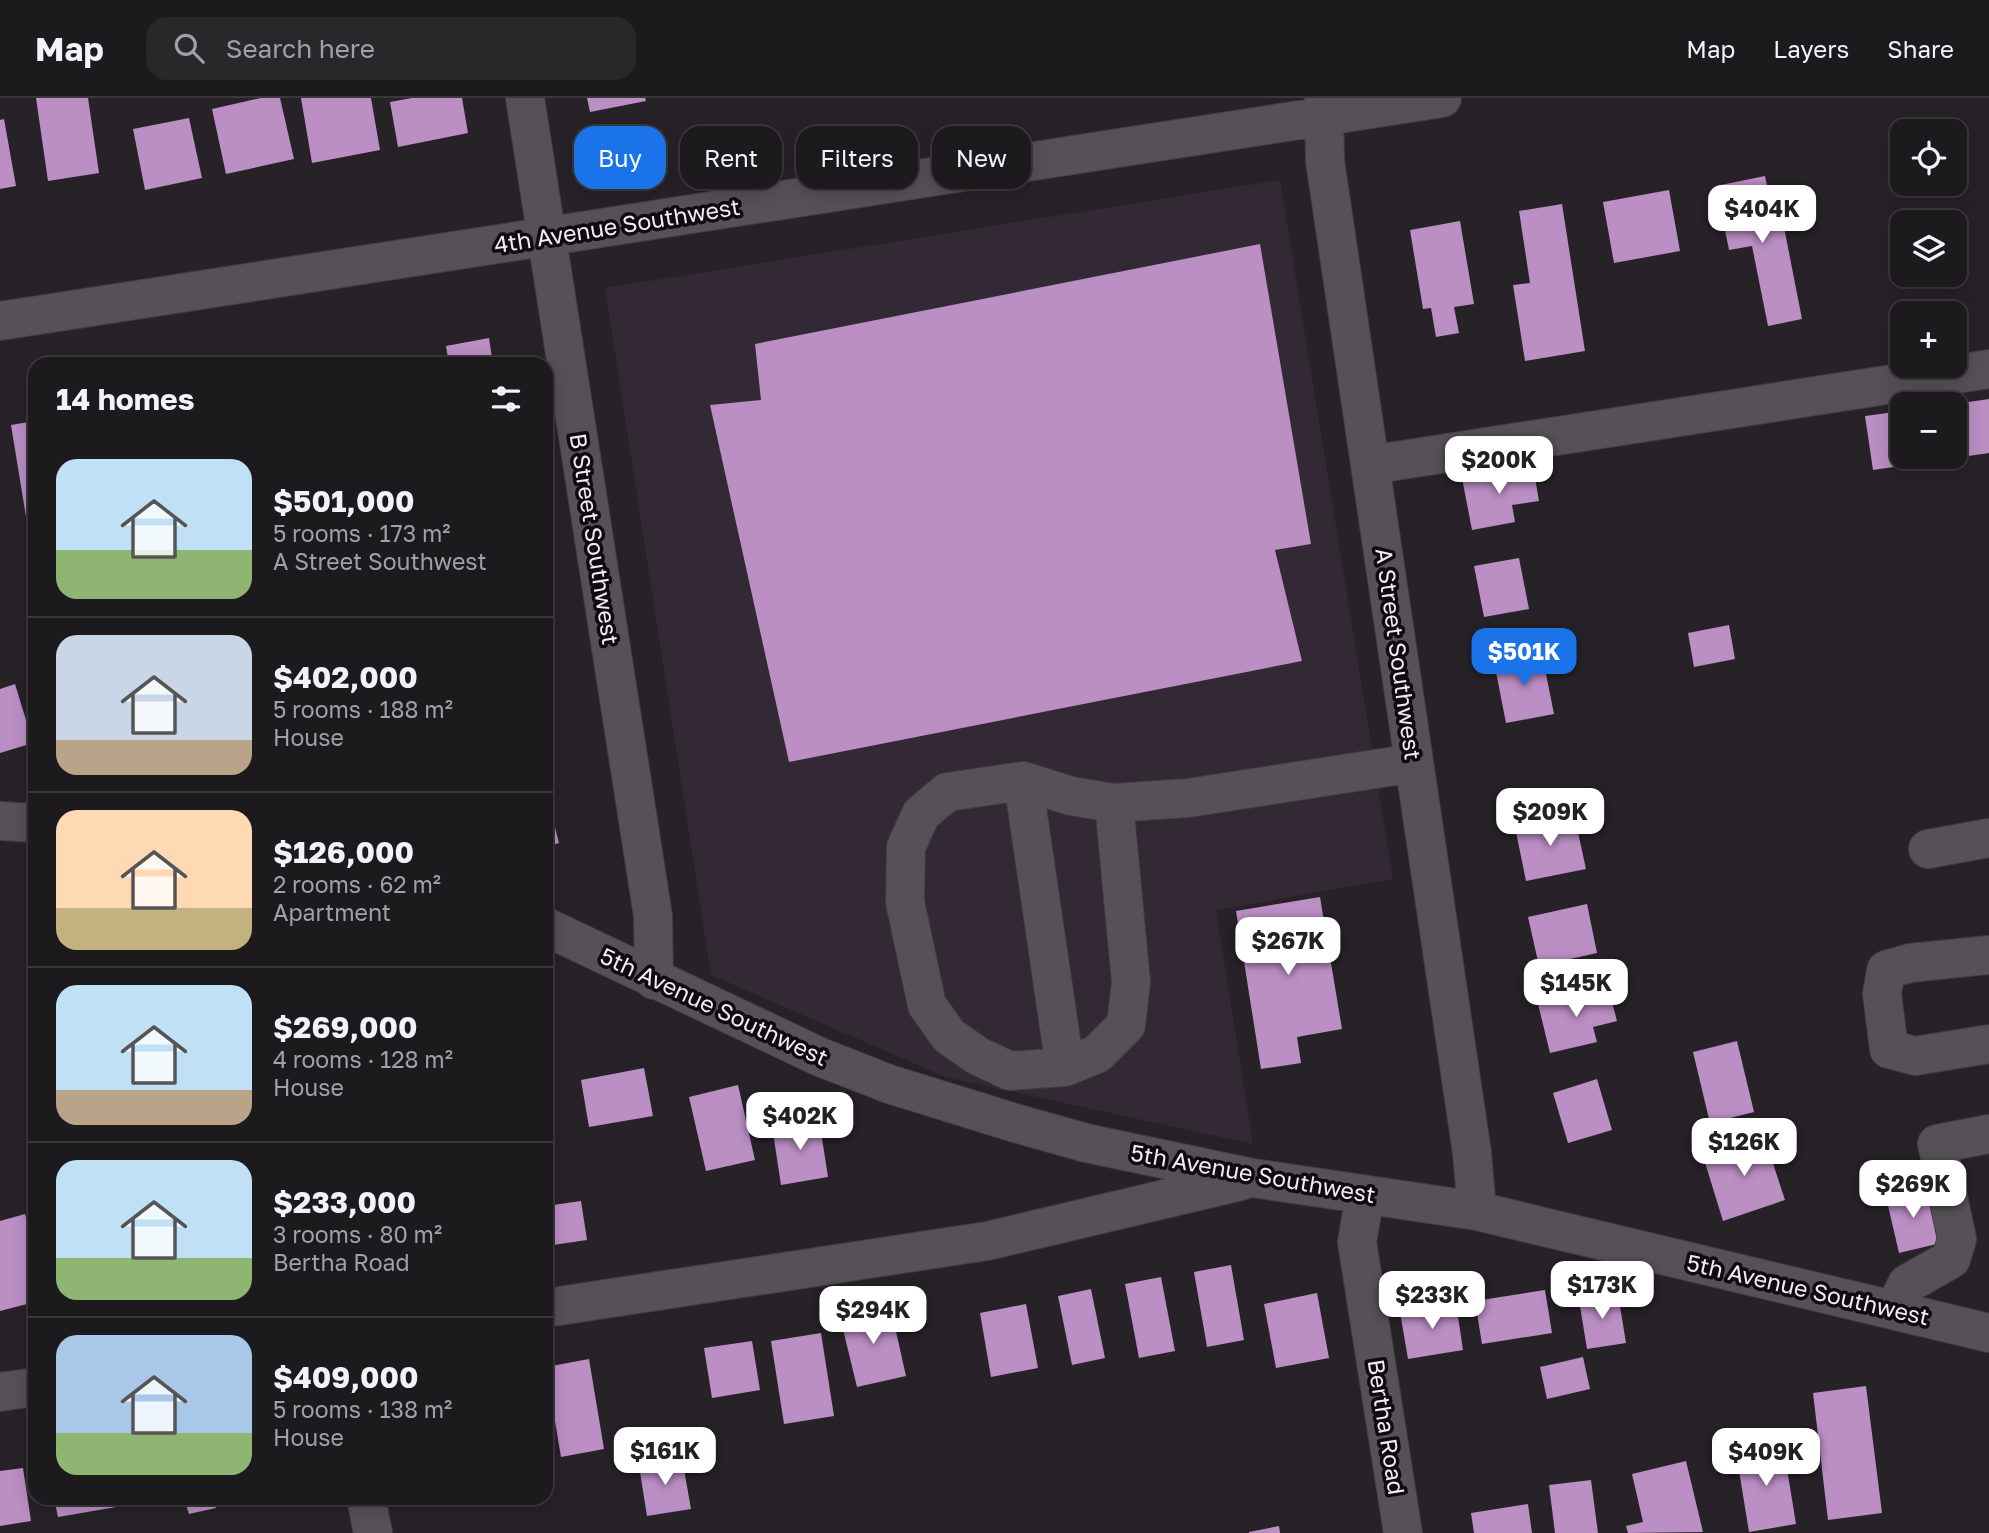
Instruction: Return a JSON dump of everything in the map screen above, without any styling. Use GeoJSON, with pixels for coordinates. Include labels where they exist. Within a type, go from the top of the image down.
{"type":"FeatureCollection","features":[{"type":"Feature","properties":{"kind":"street","name":"B Street Southwest"},"geometry":{"type":"LineString","coordinates":[[525,98],[653,916],[654,980]]}},
{"type":"Feature","properties":{"kind":"street","name":"4th Avenue Southwest"},"geometry":{"type":"LineString","coordinates":[[0,321],[547,237],[1324,107],[1442,98]]}},
{"type":"Feature","properties":{"kind":"street","name":"A Street Southwest"},"geometry":{"type":"LineString","coordinates":[[1324,107],[1325,161],[1472,1153],[1477,1211]]}},
{"type":"Feature","properties":{"kind":"street"},"geometry":{"type":"LineString","coordinates":[[1370,465],[1989,369]]}},
{"type":"Feature","properties":{"kind":"street"},"geometry":{"type":"LineString","coordinates":[[1114,803],[1131,982],[1126,1025],[1097,1054],[1065,1067],[1010,1071],[978,1056],[949,1036],[927,1005],[905,902],[906,847],[921,814],[947,792],[1023,781],[1071,796],[1114,803],[1202,796],[1414,763]]}},
{"type":"Feature","properties":{"kind":"street"},"geometry":{"type":"LineString","coordinates":[[1023,781],[1065,1067]]}},
{"type":"Feature","properties":{"kind":"street"},"geometry":{"type":"LineString","coordinates":[[0,821],[28,823]]}},
{"type":"Feature","properties":{"kind":"street"},"geometry":{"type":"LineString","coordinates":[[1928,849],[1989,838]]}},
{"type":"Feature","properties":{"kind":"street","name":"5th Avenue Southwest"},"geometry":{"type":"LineString","coordinates":[[553,930],[820,1057],[950,1104],[1086,1143],[1254,1178],[1477,1211],[1989,1333]]}},
{"type":"Feature","properties":{"kind":"street"},"geometry":{"type":"LineString","coordinates":[[1989,954],[1910,963],[1886,970],[1882,994],[1889,1049],[1915,1055],[1989,1044]]}},
{"type":"Feature","properties":{"kind":"street"},"geometry":{"type":"LineString","coordinates":[[1894,1310],[1907,1284],[1951,1259],[1957,1239],[1937,1144],[1989,1134]]}},
{"type":"Feature","properties":{"kind":"street"},"geometry":{"type":"LineString","coordinates":[[553,1307],[987,1241],[1254,1178]]}},
{"type":"Feature","properties":{"kind":"street","name":"Bertha Road"},"geometry":{"type":"LineString","coordinates":[[1365,1196],[1357,1242],[1403,1533]]}},
{"type":"Feature","properties":{"kind":"street"},"geometry":{"type":"LineString","coordinates":[[0,1392],[28,1388]]}},
{"type":"Feature","properties":{"kind":"street"},"geometry":{"type":"LineString","coordinates":[[367,1505],[373,1533]]}},
{"type":"Feature","properties":{"kind":"shaded area"},"geometry":{"type":"Polygon","coordinates":[[[1280,180],[1393,879],[1216,910],[1253,1144],[945,1077],[711,975],[605,288],[1280,180]]]}},
{"type":"Feature","properties":{"kind":"building"},"geometry":{"type":"Polygon","coordinates":[[[36,98],[88,98],[99,173],[48,181],[36,98]]]}},
{"type":"Feature","properties":{"kind":"building"},"geometry":{"type":"Polygon","coordinates":[[[261,98],[280,98],[294,159],[226,174],[212,109],[261,98]]]}},
{"type":"Feature","properties":{"kind":"building"},"geometry":{"type":"Polygon","coordinates":[[[301,98],[371,98],[380,150],[312,163],[301,98]]]}},
{"type":"Feature","properties":{"kind":"building"},"geometry":{"type":"Polygon","coordinates":[[[412,98],[462,98],[468,133],[398,147],[390,102],[412,98]]]}},
{"type":"Feature","properties":{"kind":"building"},"geometry":{"type":"Polygon","coordinates":[[[587,98],[645,98],[646,101],[590,112],[587,98]]]}},
{"type":"Feature","properties":{"kind":"building"},"geometry":{"type":"Polygon","coordinates":[[[189,118],[202,178],[145,190],[133,129],[189,118]]]}},
{"type":"Feature","properties":{"kind":"building"},"geometry":{"type":"Polygon","coordinates":[[[4,119],[16,186],[0,189],[0,120],[4,119]]]}},
{"type":"Feature","properties":{"kind":"building"},"geometry":{"type":"Polygon","coordinates":[[[1765,176],[1774,219],[1782,217],[1802,319],[1768,326],[1752,246],[1729,250],[1716,186],[1765,176]]]}},
{"type":"Feature","properties":{"kind":"building"},"geometry":{"type":"Polygon","coordinates":[[[1669,190],[1680,251],[1614,263],[1603,202],[1669,190]]]}},
{"type":"Feature","properties":{"kind":"building"},"geometry":{"type":"Polygon","coordinates":[[[1562,204],[1585,351],[1525,361],[1513,285],[1530,283],[1519,211],[1562,204]]]}},
{"type":"Feature","properties":{"kind":"building"},"geometry":{"type":"Polygon","coordinates":[[[1460,221],[1474,304],[1454,307],[1459,333],[1436,337],[1431,308],[1423,309],[1410,230],[1460,221]]]}},
{"type":"Feature","properties":{"kind":"building"},"geometry":{"type":"Polygon","coordinates":[[[1260,244],[1311,544],[1275,550],[1302,661],[789,762],[710,405],[761,400],[755,344],[1260,244]]]}},
{"type":"Feature","properties":{"kind":"building"},"geometry":{"type":"Polygon","coordinates":[[[489,338],[492,357],[448,357],[446,346],[489,338]]]}},
{"type":"Feature","properties":{"kind":"building"},"geometry":{"type":"Polygon","coordinates":[[[1989,399],[1989,453],[1967,456],[1967,402],[1989,399]]]}},
{"type":"Feature","properties":{"kind":"building"},"geometry":{"type":"Polygon","coordinates":[[[1890,413],[1890,468],[1873,470],[1865,416],[1890,413]]]}},
{"type":"Feature","properties":{"kind":"building"},"geometry":{"type":"Polygon","coordinates":[[[28,422],[28,523],[27,523],[11,425],[28,422]]]}},
{"type":"Feature","properties":{"kind":"building"},"geometry":{"type":"Polygon","coordinates":[[[1533,466],[1539,501],[1512,505],[1515,522],[1472,530],[1462,478],[1533,466]]]}},
{"type":"Feature","properties":{"kind":"building"},"geometry":{"type":"Polygon","coordinates":[[[1519,558],[1529,609],[1484,617],[1474,566],[1519,558]]]}},
{"type":"Feature","properties":{"kind":"building"},"geometry":{"type":"Polygon","coordinates":[[[1729,625],[1735,659],[1694,667],[1688,633],[1729,625]]]}},
{"type":"Feature","properties":{"kind":"building"},"geometry":{"type":"Polygon","coordinates":[[[1542,654],[1554,714],[1506,723],[1494,662],[1542,654]]]}},
{"type":"Feature","properties":{"kind":"building"},"geometry":{"type":"Polygon","coordinates":[[[15,684],[28,727],[28,745],[0,753],[0,689],[15,684]]]}},
{"type":"Feature","properties":{"kind":"building"},"geometry":{"type":"Polygon","coordinates":[[[1574,814],[1586,869],[1526,881],[1515,827],[1574,814]]]}},
{"type":"Feature","properties":{"kind":"building"},"geometry":{"type":"Polygon","coordinates":[[[553,819],[559,843],[553,845],[553,819]]]}},
{"type":"Feature","properties":{"kind":"building"},"geometry":{"type":"Polygon","coordinates":[[[1320,897],[1342,1029],[1297,1037],[1301,1063],[1261,1069],[1236,911],[1320,897]]]}},
{"type":"Feature","properties":{"kind":"building"},"geometry":{"type":"Polygon","coordinates":[[[1587,904],[1597,953],[1539,966],[1528,917],[1587,904]]]}},
{"type":"Feature","properties":{"kind":"building"},"geometry":{"type":"Polygon","coordinates":[[[1608,987],[1617,1021],[1593,1027],[1597,1042],[1550,1053],[1538,1004],[1608,987]]]}},
{"type":"Feature","properties":{"kind":"building"},"geometry":{"type":"Polygon","coordinates":[[[1737,1041],[1754,1112],[1710,1123],[1693,1052],[1737,1041]]]}},
{"type":"Feature","properties":{"kind":"building"},"geometry":{"type":"Polygon","coordinates":[[[644,1068],[653,1116],[589,1127],[581,1080],[644,1068]]]}},
{"type":"Feature","properties":{"kind":"building"},"geometry":{"type":"Polygon","coordinates":[[[1597,1079],[1612,1130],[1568,1143],[1553,1093],[1597,1079]]]}},
{"type":"Feature","properties":{"kind":"building"},"geometry":{"type":"Polygon","coordinates":[[[738,1085],[755,1160],[706,1171],[689,1097],[738,1085]]]}},
{"type":"Feature","properties":{"kind":"building"},"geometry":{"type":"Polygon","coordinates":[[[819,1119],[828,1177],[781,1185],[772,1126],[819,1119]]]}},
{"type":"Feature","properties":{"kind":"building"},"geometry":{"type":"Polygon","coordinates":[[[1764,1136],[1785,1200],[1723,1221],[1703,1156],[1764,1136]]]}},
{"type":"Feature","properties":{"kind":"building"},"geometry":{"type":"Polygon","coordinates":[[[1928,1188],[1941,1243],[1899,1253],[1886,1197],[1928,1188]]]}},
{"type":"Feature","properties":{"kind":"building"},"geometry":{"type":"Polygon","coordinates":[[[581,1201],[587,1240],[553,1245],[553,1205],[581,1201]]]}},
{"type":"Feature","properties":{"kind":"building"},"geometry":{"type":"Polygon","coordinates":[[[25,1214],[28,1225],[28,1304],[0,1311],[0,1221],[25,1214]]]}},
{"type":"Feature","properties":{"kind":"building"},"geometry":{"type":"Polygon","coordinates":[[[1231,1265],[1244,1340],[1207,1347],[1194,1272],[1231,1265]]]}},
{"type":"Feature","properties":{"kind":"building"},"geometry":{"type":"Polygon","coordinates":[[[1161,1277],[1175,1351],[1139,1358],[1125,1284],[1161,1277]]]}},
{"type":"Feature","properties":{"kind":"building"},"geometry":{"type":"Polygon","coordinates":[[[1091,1289],[1105,1358],[1072,1365],[1058,1296],[1091,1289]]]}},
{"type":"Feature","properties":{"kind":"building"},"geometry":{"type":"Polygon","coordinates":[[[1545,1290],[1552,1333],[1482,1344],[1475,1301],[1545,1290]]]}},
{"type":"Feature","properties":{"kind":"building"},"geometry":{"type":"Polygon","coordinates":[[[1317,1293],[1329,1358],[1276,1368],[1264,1304],[1317,1293]]]}},
{"type":"Feature","properties":{"kind":"building"},"geometry":{"type":"Polygon","coordinates":[[[1618,1294],[1626,1343],[1587,1349],[1579,1300],[1618,1294]]]}},
{"type":"Feature","properties":{"kind":"building"},"geometry":{"type":"Polygon","coordinates":[[[1456,1303],[1463,1350],[1408,1359],[1400,1312],[1456,1303]]]}},
{"type":"Feature","properties":{"kind":"building"},"geometry":{"type":"Polygon","coordinates":[[[1026,1304],[1038,1368],[991,1377],[980,1313],[1026,1304]]]}},
{"type":"Feature","properties":{"kind":"building"},"geometry":{"type":"Polygon","coordinates":[[[890,1305],[906,1376],[857,1387],[840,1317],[890,1305]]]}},
{"type":"Feature","properties":{"kind":"building"},"geometry":{"type":"Polygon","coordinates":[[[821,1333],[834,1416],[784,1424],[771,1341],[821,1333]]]}},
{"type":"Feature","properties":{"kind":"building"},"geometry":{"type":"Polygon","coordinates":[[[752,1341],[760,1390],[712,1398],[704,1348],[752,1341]]]}},
{"type":"Feature","properties":{"kind":"building"},"geometry":{"type":"Polygon","coordinates":[[[1583,1357],[1590,1389],[1547,1399],[1540,1367],[1583,1357]]]}},
{"type":"Feature","properties":{"kind":"building"},"geometry":{"type":"Polygon","coordinates":[[[589,1359],[604,1449],[561,1457],[553,1409],[553,1366],[589,1359]]]}},
{"type":"Feature","properties":{"kind":"building"},"geometry":{"type":"Polygon","coordinates":[[[1866,1386],[1882,1513],[1828,1520],[1813,1393],[1866,1386]]]}},
{"type":"Feature","properties":{"kind":"building"},"geometry":{"type":"Polygon","coordinates":[[[1783,1444],[1796,1524],[1749,1532],[1736,1452],[1783,1444]]]}},
{"type":"Feature","properties":{"kind":"building"},"geometry":{"type":"Polygon","coordinates":[[[682,1458],[691,1509],[647,1516],[639,1466],[682,1458]]]}},
{"type":"Feature","properties":{"kind":"building"},"geometry":{"type":"Polygon","coordinates":[[[1686,1461],[1703,1532],[1628,1533],[1626,1526],[1643,1522],[1632,1474],[1686,1461]]]}},
{"type":"Feature","properties":{"kind":"building"},"geometry":{"type":"Polygon","coordinates":[[[23,1468],[31,1521],[0,1526],[0,1471],[23,1468]]]}},
{"type":"Feature","properties":{"kind":"building"},"geometry":{"type":"Polygon","coordinates":[[[1591,1480],[1598,1533],[1555,1533],[1549,1485],[1591,1480]]]}},
{"type":"Feature","properties":{"kind":"building"},"geometry":{"type":"Polygon","coordinates":[[[1528,1504],[1532,1533],[1474,1533],[1471,1513],[1528,1504]]]}},
{"type":"Feature","properties":{"kind":"building"},"geometry":{"type":"Polygon","coordinates":[[[55,1505],[128,1505],[58,1517],[55,1505]]]}},
{"type":"Feature","properties":{"kind":"building"},"geometry":{"type":"Polygon","coordinates":[[[186,1505],[215,1505],[216,1508],[189,1514],[186,1505]]]}},
{"type":"Feature","properties":{"kind":"building"},"geometry":{"type":"Polygon","coordinates":[[[1279,1526],[1280,1533],[1249,1533],[1249,1532],[1279,1526]]]}}]}
